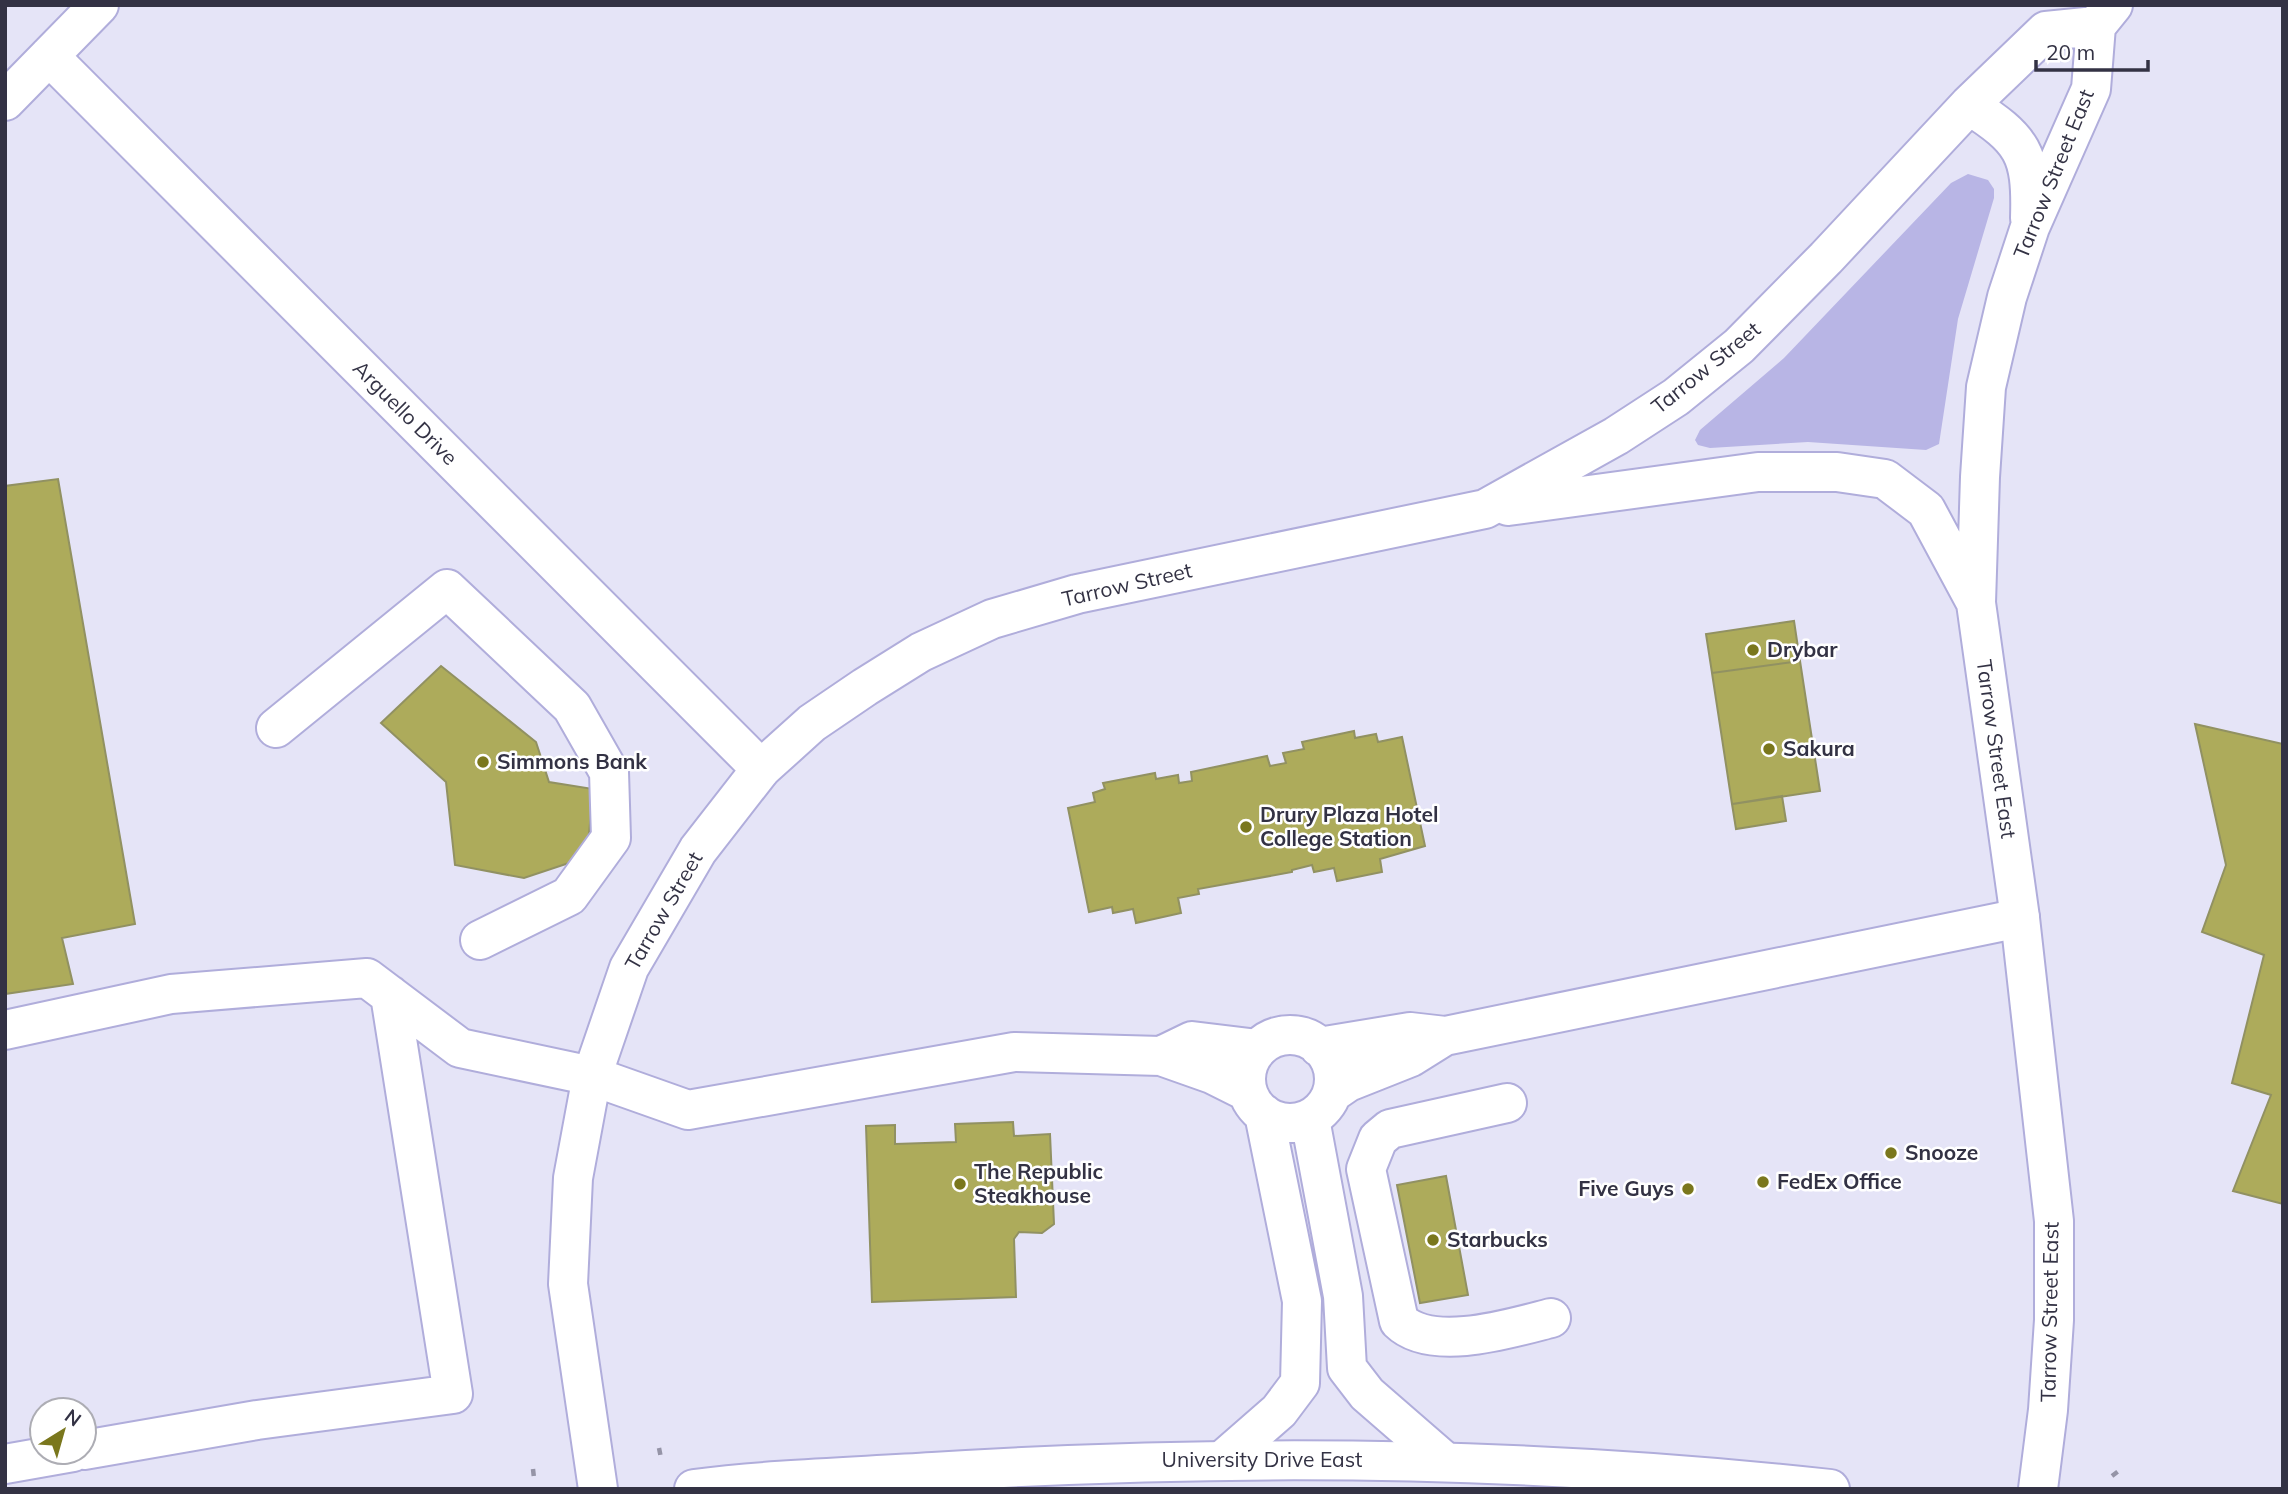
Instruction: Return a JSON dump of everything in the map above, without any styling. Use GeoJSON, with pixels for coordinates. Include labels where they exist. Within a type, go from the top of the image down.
{"type":"FeatureCollection","features":[{"type":"Feature","properties":{"kind":"main road"},"geometry":{"type":"LineString","coordinates":[[5,101],[99,5]]}},
{"type":"Feature","properties":{"kind":"main road","name":"Tarrow Street"},"geometry":{"type":"LineString","coordinates":[[598,1489],[568,1284],[573,1178],[592,1076],[629,968],[698,850],[761,769],[811,723],[865,687],[921,652],[992,619],[1077,594],[1485,509],[1616,436],[1676,397],[1739,346],[1826,258],[1969,105],[2046,31],[2105,16]]}},
{"type":"Feature","properties":{"kind":"main road","name":"Tarrow Street East"},"geometry":{"type":"LineString","coordinates":[[2038,1489],[2048,1410],[2054,1320],[2054,1221],[2020,918],[1976,603],[1986,387],[2007,297],[2030,227],[2091,89],[2105,16]]}},
{"type":"Feature","properties":{"kind":"main road","name":"Arguello Drive"},"geometry":{"type":"LineString","coordinates":[[49,56],[761,769]]}},
{"type":"Feature","properties":{"kind":"main road"},"geometry":{"type":"LineString","coordinates":[[1969,105],[2001,126],[2024,152],[2031,184],[2030,227]]}},
{"type":"Feature","properties":{"kind":"main road"},"geometry":{"type":"LineString","coordinates":[[1485,509],[1758,472],[1837,472],[1885,479],[1926,510],[1976,603]]}},
{"type":"Feature","properties":{"kind":"main road"},"geometry":{"type":"LineString","coordinates":[[276,728],[447,589],[572,707],[609,772],[611,838],[569,896],[480,940]]}},
{"type":"Feature","properties":{"kind":"main road"},"geometry":{"type":"LineString","coordinates":[[1319,1047],[1410,1032],[1445,1036],[2020,918]]}},
{"type":"Feature","properties":{"kind":"main road"},"geometry":{"type":"LineString","coordinates":[[5,1030],[184,993],[367,978],[460,1048],[592,1076],[688,1110],[1014,1052],[1161,1056],[1212,1074],[1290,1124],[1321,1106],[1348,1082],[1411,1057],[1445,1036]]}},
{"type":"Feature","properties":{"kind":"main road"},"geometry":{"type":"LineString","coordinates":[[98,1448],[257,1420],[453,1394],[390,995]]}},
{"type":"Feature","properties":{"kind":"main road"},"geometry":{"type":"LineString","coordinates":[[1224,1459],[1279,1411],[1300,1383],[1302,1301],[1256,1103],[1246,1076],[1258,1049],[1270,1040],[1285,1036],[1300,1037],[1319,1047],[1332,1065],[1321,1106],[1343,1296],[1347,1368],[1367,1394],[1443,1460]]}},
{"type":"Feature","properties":{"kind":"main road"},"geometry":{"type":"LineString","coordinates":[[1161,1056],[1192,1041],[1258,1049]]}},
{"type":"Feature","properties":{"kind":"main road"},"geometry":{"type":"LineString","coordinates":[[1507,1103],[1390,1129],[1378,1139],[1366,1169],[1399,1321],[1406,1328],[1422,1333],[1480,1337],[1551,1318]]}},
{"type":"Feature","properties":{"kind":"main road","name":"University Drive East"},"geometry":{"type":"LineString","coordinates":[[694,1489],[1080,1462],[1224,1459],[1443,1460],[1733,1478],[1830,1489]]}},
{"type":"Feature","properties":{"kind":"main road"},"geometry":{"type":"LineString","coordinates":[[5,1464],[28,1460]]}},
{"type":"Feature","properties":{"kind":"path"},"geometry":{"type":"LineString","coordinates":[[659,1448],[661,1458]]}},
{"type":"Feature","properties":{"kind":"path"},"geometry":{"type":"LineString","coordinates":[[533,1469],[534,1478]]}},
{"type":"Feature","properties":{"kind":"path"},"geometry":{"type":"LineString","coordinates":[[2112,1476],[2119,1470]]}},
{"type":"Feature","properties":{"kind":"shaded area"},"geometry":{"type":"Polygon","coordinates":[[[1968,174],[1988,180],[1994,189],[1994,198],[1958,319],[1939,444],[1926,450],[1808,442],[1710,448],[1698,445],[1695,440],[1700,430],[1784,358],[1951,183],[1968,174]]]}},
{"type":"Feature","properties":{"kind":"building"},"geometry":{"type":"Polygon","coordinates":[[[58,479],[135,924],[62,938],[73,984],[5,994],[5,486],[58,479]]]}},
{"type":"Feature","properties":{"kind":"building","name":"Drybar"},"geometry":{"type":"Polygon","coordinates":[[[1794,621],[1800,661],[1712,673],[1706,634],[1794,621]]]}},
{"type":"Feature","properties":{"kind":"building","name":"Sakura"},"geometry":{"type":"Polygon","coordinates":[[[1800,661],[1820,791],[1732,804],[1712,673],[1800,661]]]}},
{"type":"Feature","properties":{"kind":"building","name":"Simmons Bank"},"geometry":{"type":"Polygon","coordinates":[[[441,666],[536,742],[549,782],[593,789],[587,857],[524,878],[455,865],[446,782],[381,723],[441,666]]]}},
{"type":"Feature","properties":{"kind":"building"},"geometry":{"type":"Polygon","coordinates":[[[2195,724],[2283,744],[2283,1204],[2233,1191],[2271,1095],[2232,1083],[2264,955],[2202,932],[2226,865],[2195,724]]]}},
{"type":"Feature","properties":{"kind":"building","name":"Drury Plaza Hotel College Station"},"geometry":{"type":"Polygon","coordinates":[[[1354,731],[1355,738],[1376,734],[1378,742],[1402,737],[1425,846],[1380,859],[1382,872],[1337,881],[1334,868],[1314,872],[1312,865],[1292,872],[1198,889],[1199,894],[1178,898],[1181,913],[1136,923],[1133,909],[1113,913],[1112,907],[1089,912],[1068,808],[1095,802],[1093,793],[1105,789],[1103,783],[1155,773],[1156,779],[1178,775],[1179,783],[1192,781],[1191,772],[1267,756],[1270,766],[1286,763],[1283,753],[1304,749],[1302,742],[1354,731]]]}},
{"type":"Feature","properties":{"kind":"building"},"geometry":{"type":"Polygon","coordinates":[[[1782,796],[1786,821],[1736,829],[1732,804],[1782,796]]]}},
{"type":"Feature","properties":{"kind":"building","name":"The Republic Steakhouse"},"geometry":{"type":"Polygon","coordinates":[[[1013,1122],[1014,1136],[1050,1134],[1054,1224],[1042,1233],[1019,1232],[1014,1239],[1016,1297],[872,1302],[866,1126],[895,1125],[895,1144],[956,1142],[955,1124],[1013,1122]]]}},
{"type":"Feature","properties":{"kind":"building","name":"Starbucks"},"geometry":{"type":"Polygon","coordinates":[[[1446,1176],[1468,1295],[1420,1303],[1397,1185],[1446,1176]]]}},
{"type":"Feature","properties":{"kind":"place","name":"Drybar"},"geometry":{"type":"Point","coordinates":[1753,650]}},
{"type":"Feature","properties":{"kind":"place","name":"Sakura"},"geometry":{"type":"Point","coordinates":[1769,749]}},
{"type":"Feature","properties":{"kind":"place","name":"Simmons Bank"},"geometry":{"type":"Point","coordinates":[483,762]}},
{"type":"Feature","properties":{"kind":"place","name":"Drury Plaza Hotel College Station"},"geometry":{"type":"Point","coordinates":[1246,827]}},
{"type":"Feature","properties":{"kind":"place","name":"Snooze"},"geometry":{"type":"Point","coordinates":[1891,1153]}},
{"type":"Feature","properties":{"kind":"place","name":"FedEx Office"},"geometry":{"type":"Point","coordinates":[1763,1182]}},
{"type":"Feature","properties":{"kind":"place","name":"The Republic Steakhouse"},"geometry":{"type":"Point","coordinates":[960,1184]}},
{"type":"Feature","properties":{"kind":"place","name":"Five Guys"},"geometry":{"type":"Point","coordinates":[1688,1189]}},
{"type":"Feature","properties":{"kind":"place","name":"Starbucks"},"geometry":{"type":"Point","coordinates":[1433,1240]}}]}
